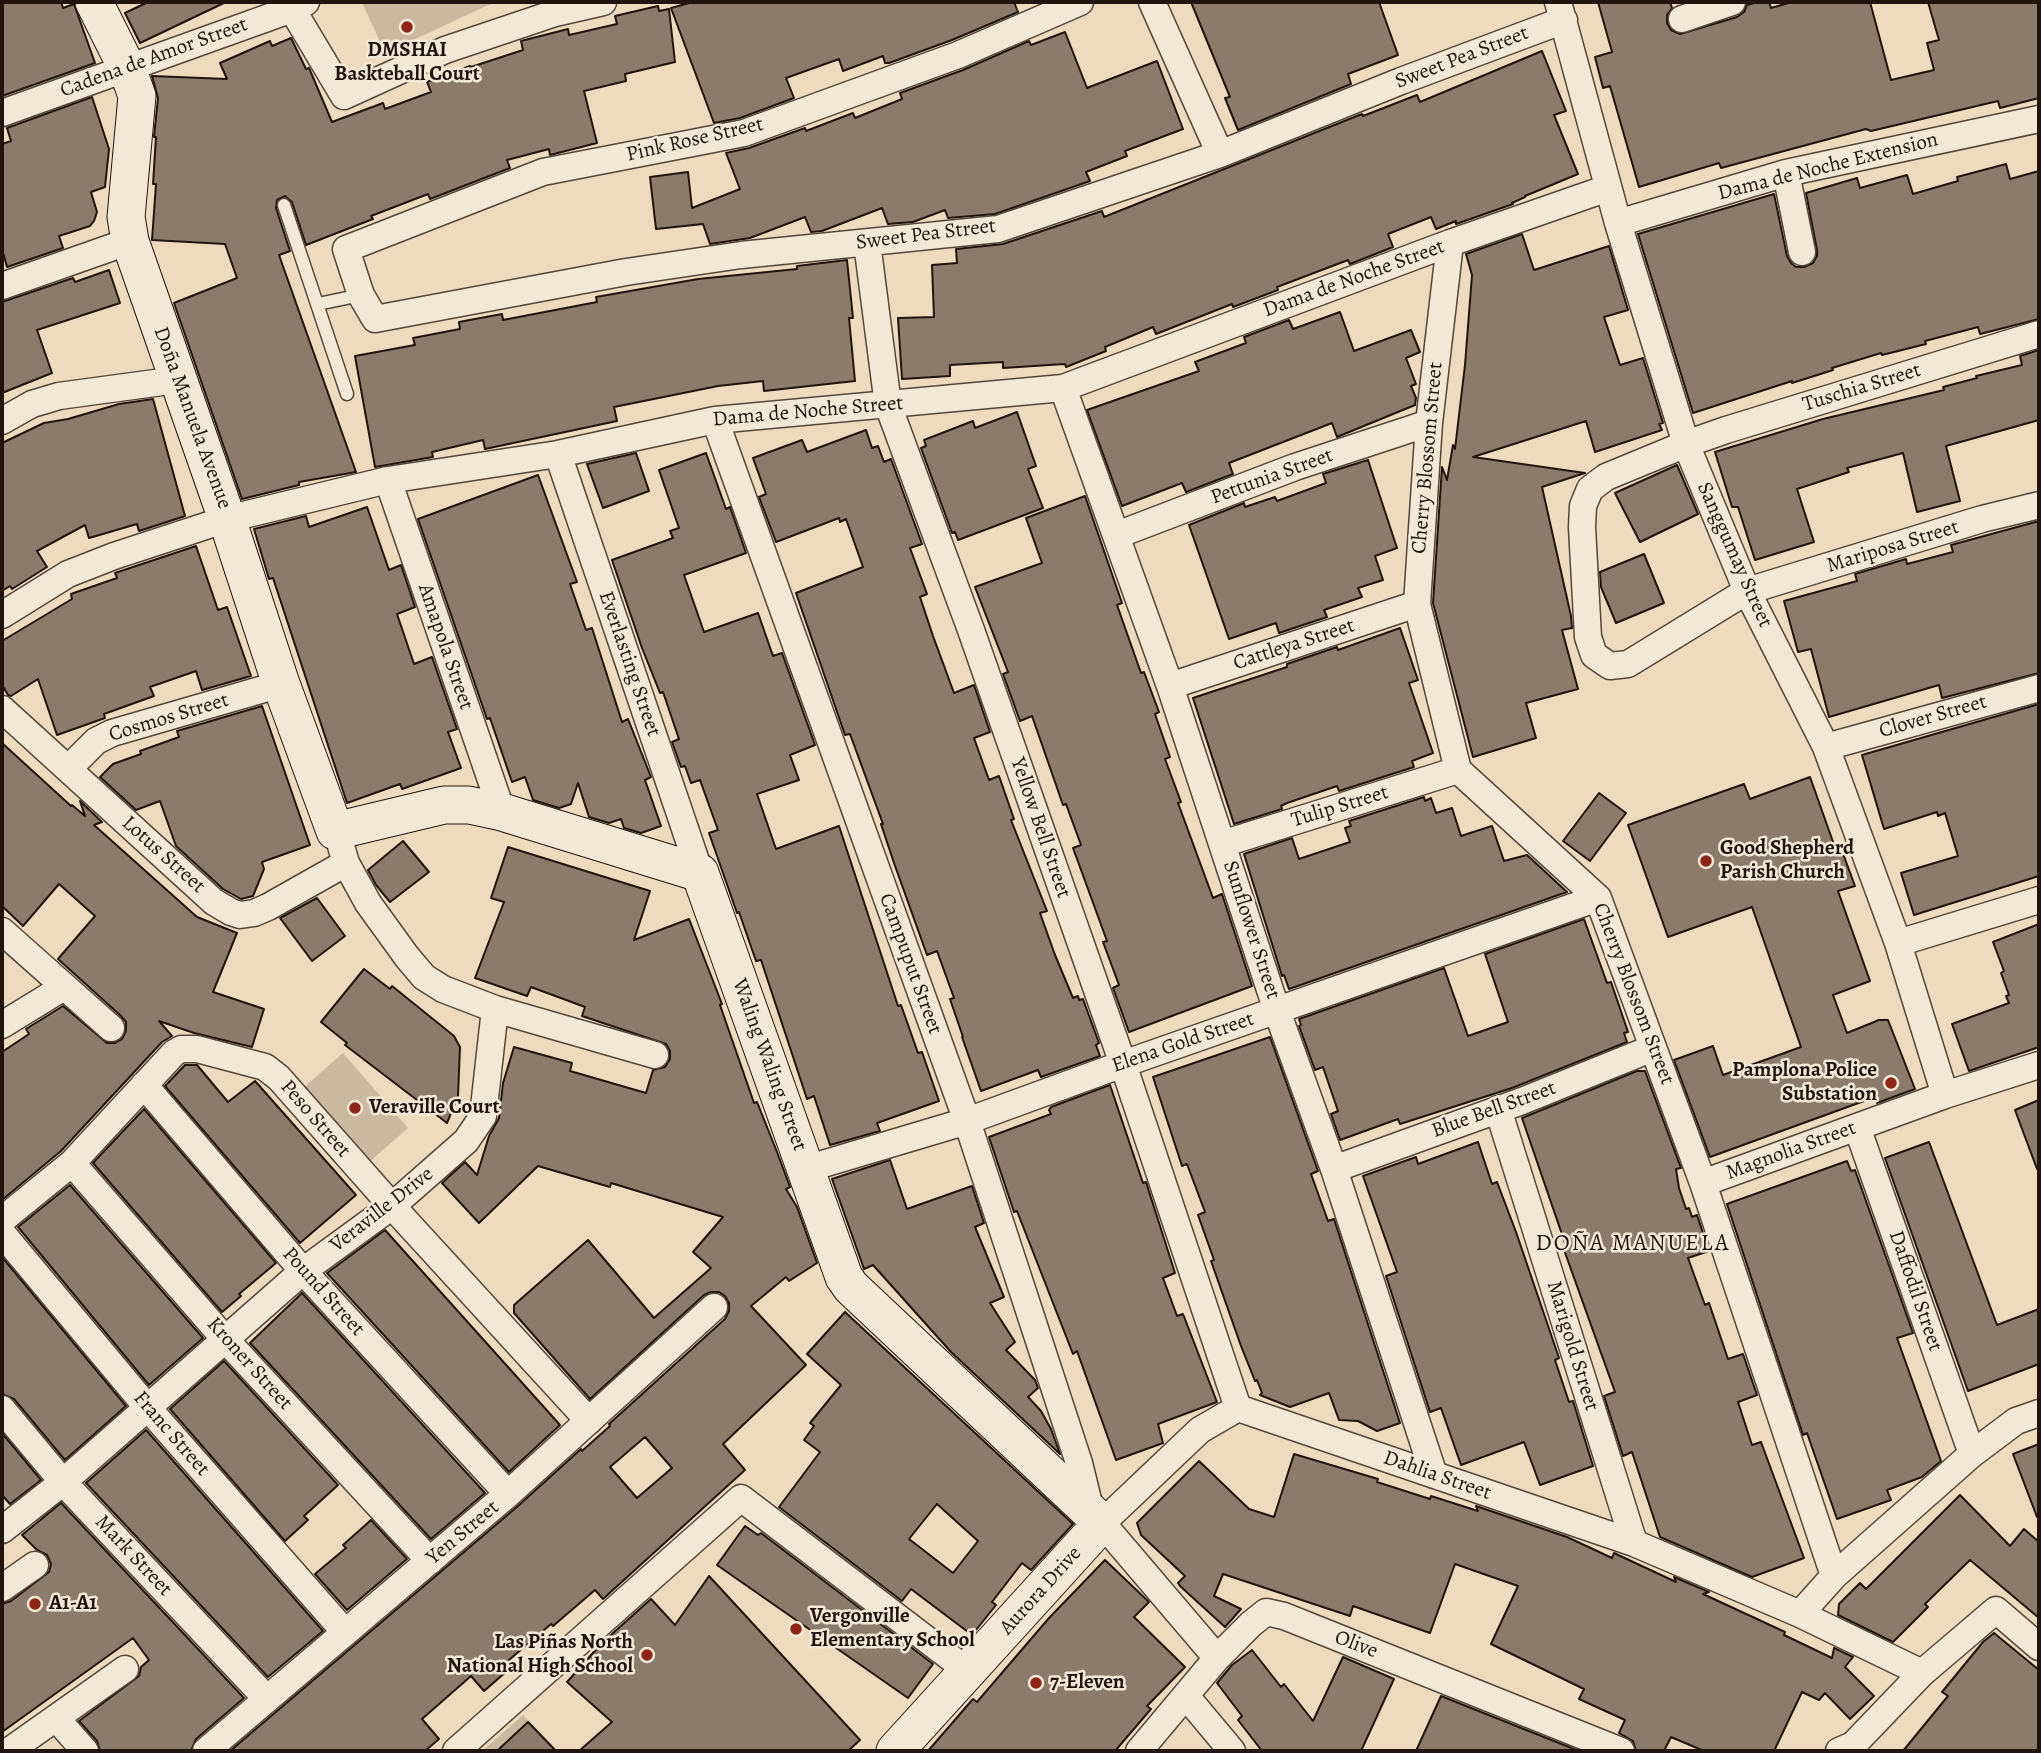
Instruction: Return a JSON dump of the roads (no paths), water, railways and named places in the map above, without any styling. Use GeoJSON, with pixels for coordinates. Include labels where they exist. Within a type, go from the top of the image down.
{"type":"FeatureCollection","features":[{"type":"Feature","properties":{"kind":"street","name":"Doña Manuela Avenue"},"geometry":{"type":"LineString","coordinates":[[94,2],[127,68],[136,96],[126,217],[130,241],[227,519],[281,684],[341,847]]}},
{"type":"Feature","properties":{"kind":"street"},"geometry":{"type":"LineString","coordinates":[[299,5],[344,96],[445,50],[555,13],[603,2]]}},
{"type":"Feature","properties":{"kind":"street","name":"Pink Rose Street"},"geometry":{"type":"LineString","coordinates":[[345,249],[543,172],[744,133],[957,55],[1080,2]]}},
{"type":"Feature","properties":{"kind":"street"},"geometry":{"type":"LineString","coordinates":[[1152,2],[1220,154]]}},
{"type":"Feature","properties":{"kind":"street"},"geometry":{"type":"LineString","coordinates":[[1682,19],[1732,2]]}},
{"type":"Feature","properties":{"kind":"street","name":"Cadena de Amor Street"},"geometry":{"type":"LineString","coordinates":[[2,113],[299,5]]}},
{"type":"Feature","properties":{"kind":"street","name":"Sweet Pea Street"},"geometry":{"type":"LineString","coordinates":[[345,249],[360,295],[375,319],[626,272],[741,255],[998,229],[1220,154],[1401,81],[1561,11]]}},
{"type":"Feature","properties":{"kind":"street","name":"Sanggumay Street"},"geometry":{"type":"LineString","coordinates":[[1561,11],[1618,223],[1686,444],[1747,591],[1826,747],[1898,943],[1945,1095]]}},
{"type":"Feature","properties":{"kind":"street","name":"Dama de Noche Extension"},"geometry":{"type":"LineString","coordinates":[[1618,223],[1786,173],[2039,118]]}},
{"type":"Feature","properties":{"kind":"street"},"geometry":{"type":"LineString","coordinates":[[1786,173],[1802,252]]}},
{"type":"Feature","properties":{"kind":"street","name":"Dama de Noche Street"},"geometry":{"type":"LineString","coordinates":[[2,615],[68,574],[114,556],[227,519],[388,481],[558,454],[715,420],[1063,388],[1450,243],[1608,188]]}},
{"type":"Feature","properties":{"kind":"street"},"geometry":{"type":"LineString","coordinates":[[2,286],[130,241]]}},
{"type":"Feature","properties":{"kind":"street","name":"Yellow Bell Street"},"geometry":{"type":"LineString","coordinates":[[867,243],[888,405],[971,631],[1123,1063],[1238,1408]]}},
{"type":"Feature","properties":{"kind":"street","name":"Cherry Blossom Street"},"geometry":{"type":"LineString","coordinates":[[1450,243],[1429,424],[1417,604],[1458,770],[1598,898],[1703,1183],[1834,1576]]}},
{"type":"Feature","properties":{"kind":"street","name":"Tuschia Street"},"geometry":{"type":"LineString","coordinates":[[1747,591],[1628,664],[1610,666],[1594,655],[1588,637],[1582,527],[1583,506],[1590,489],[1606,477],[1686,444],[2039,334]]}},
{"type":"Feature","properties":{"kind":"street"},"geometry":{"type":"LineString","coordinates":[[2,421],[32,404],[60,396],[177,380]]}},
{"type":"Feature","properties":{"kind":"street","name":"Sunflower Street"},"geometry":{"type":"LineString","coordinates":[[1063,388],[1171,686],[1434,1475]]}},
{"type":"Feature","properties":{"kind":"street","name":"Campuput Street"},"geometry":{"type":"LineString","coordinates":[[715,420],[967,1121],[1096,1517]]}},
{"type":"Feature","properties":{"kind":"street","name":"Pettunia Street"},"geometry":{"type":"LineString","coordinates":[[1117,535],[1295,467],[1429,424]]}},
{"type":"Feature","properties":{"kind":"street","name":"Everlasting Street"},"geometry":{"type":"LineString","coordinates":[[558,454],[700,873]]}},
{"type":"Feature","properties":{"kind":"street","name":"Amapola Street"},"geometry":{"type":"LineString","coordinates":[[388,481],[502,813]]}},
{"type":"Feature","properties":{"kind":"street","name":"Mariposa Street"},"geometry":{"type":"LineString","coordinates":[[1747,591],[1982,519],[2039,505]]}},
{"type":"Feature","properties":{"kind":"street","name":"Cattleya Street"},"geometry":{"type":"LineString","coordinates":[[1171,686],[1417,604]]}},
{"type":"Feature","properties":{"kind":"street","name":"Cosmos Street"},"geometry":{"type":"LineString","coordinates":[[68,769],[96,741],[112,733],[281,684]]}},
{"type":"Feature","properties":{"kind":"street","name":"Clover Street"},"geometry":{"type":"LineString","coordinates":[[1826,747],[2039,688]]}},
{"type":"Feature","properties":{"kind":"street","name":"Lotus Street"},"geometry":{"type":"LineString","coordinates":[[2,709],[214,902],[231,912],[240,915],[268,907],[341,847]]}},
{"type":"Feature","properties":{"kind":"street","name":"Tulip Street"},"geometry":{"type":"LineString","coordinates":[[1222,844],[1458,770]]}},
{"type":"Feature","properties":{"kind":"street"},"geometry":{"type":"LineString","coordinates":[[654,1055],[495,1009],[443,989],[424,977],[368,903],[341,847],[444,805],[469,805],[700,873]]}},
{"type":"Feature","properties":{"kind":"street","name":"Waling Waling Street"},"geometry":{"type":"LineString","coordinates":[[700,873],[844,1277],[851,1287],[1096,1517]]}},
{"type":"Feature","properties":{"kind":"street","name":"Elena Gold Street"},"geometry":{"type":"LineString","coordinates":[[806,1169],[967,1121],[1123,1063],[1598,898]]}},
{"type":"Feature","properties":{"kind":"street"},"geometry":{"type":"LineString","coordinates":[[1898,943],[2039,900]]}},
{"type":"Feature","properties":{"kind":"street"},"geometry":{"type":"LineString","coordinates":[[2,931],[111,1028]]}},
{"type":"Feature","properties":{"kind":"street"},"geometry":{"type":"LineString","coordinates":[[2,1025],[64,987]]}},
{"type":"Feature","properties":{"kind":"street","name":"Veraville Drive"},"geometry":{"type":"LineString","coordinates":[[2,1530],[63,1482],[303,1271],[392,1206],[466,1141],[483,1116],[495,1009]]}},
{"type":"Feature","properties":{"kind":"street","name":"Blue Bell Street"},"geometry":{"type":"LineString","coordinates":[[1334,1169],[1499,1109],[1653,1048]]}},
{"type":"Feature","properties":{"kind":"street","name":"Peso Street"},"geometry":{"type":"LineString","coordinates":[[2,1220],[72,1163],[167,1060],[181,1049],[197,1049],[265,1067],[279,1078],[589,1421]]}},
{"type":"Feature","properties":{"kind":"street","name":"Magnolia Street"},"geometry":{"type":"LineString","coordinates":[[1703,1183],[1945,1095],[2039,1065]]}},
{"type":"Feature","properties":{"kind":"street","name":"Pound Street"},"geometry":{"type":"LineString","coordinates":[[144,1085],[303,1271],[508,1494]]}},
{"type":"Feature","properties":{"kind":"street","name":"Marigold Street"},"geometry":{"type":"LineString","coordinates":[[1499,1109],[1634,1543]]}},
{"type":"Feature","properties":{"kind":"street","name":"Daffodil Street"},"geometry":{"type":"LineString","coordinates":[[1857,1127],[1972,1454]]}},
{"type":"Feature","properties":{"kind":"street","name":"Kroner Street"},"geometry":{"type":"LineString","coordinates":[[72,1163],[224,1338],[430,1561]]}},
{"type":"Feature","properties":{"kind":"street","name":"Franc Street"},"geometry":{"type":"LineString","coordinates":[[2,1233],[147,1407],[344,1631]]}},
{"type":"Feature","properties":{"kind":"street","name":"Yen Street"},"geometry":{"type":"LineString","coordinates":[[206,1751],[508,1494],[714,1307]]}},
{"type":"Feature","properties":{"kind":"street"},"geometry":{"type":"LineString","coordinates":[[1217,1658],[1096,1517],[1200,1430],[1238,1408]]}},
{"type":"Feature","properties":{"kind":"street","name":"Dahlia Street"},"geometry":{"type":"LineString","coordinates":[[1238,1408],[1634,1543],[1800,1614],[1923,1673]]}},
{"type":"Feature","properties":{"kind":"street","name":"Mark Street"},"geometry":{"type":"LineString","coordinates":[[2,1409],[63,1482],[267,1699]]}},
{"type":"Feature","properties":{"kind":"street"},"geometry":{"type":"LineString","coordinates":[[1800,1614],[1834,1576],[1972,1454],[2016,1421],[2039,1412]]}},
{"type":"Feature","properties":{"kind":"street"},"geometry":{"type":"LineString","coordinates":[[456,1751],[741,1498],[968,1671]]}},
{"type":"Feature","properties":{"kind":"street","name":"Aurora Drive"},"geometry":{"type":"LineString","coordinates":[[894,1751],[968,1671],[1096,1517]]}},
{"type":"Feature","properties":{"kind":"street"},"geometry":{"type":"LineString","coordinates":[[2,1587],[35,1565]]}},
{"type":"Feature","properties":{"kind":"street"},"geometry":{"type":"LineString","coordinates":[[1850,1749],[1923,1673],[1996,1610],[2039,1647]]}},
{"type":"Feature","properties":{"kind":"street","name":"Olive"},"geometry":{"type":"LineString","coordinates":[[1139,1751],[1217,1658],[1266,1612],[1275,1613],[1621,1751]]}},
{"type":"Feature","properties":{"kind":"street"},"geometry":{"type":"LineString","coordinates":[[9,1751],[125,1670]]}},
{"type":"Feature","properties":{"kind":"street"},"geometry":{"type":"LineString","coordinates":[[1186,1696],[1232,1751]]}},
{"type":"Feature","properties":{"kind":"street"},"geometry":{"type":"LineString","coordinates":[[56,1718],[85,1751]]}},
{"type":"Feature","properties":{"kind":"lane"},"geometry":{"type":"LineString","coordinates":[[284,205],[347,394]]}},
{"type":"Feature","properties":{"kind":"lane"},"geometry":{"type":"LineString","coordinates":[[318,304],[360,295]]}},
{"type":"Feature","properties":{"kind":"place","name":"DMSHAI Baskteball Court"},"geometry":{"type":"Point","coordinates":[407,27]}},
{"type":"Feature","properties":{"kind":"place","name":"Good Shepherd Parish Church"},"geometry":{"type":"Point","coordinates":[1706,861]}},
{"type":"Feature","properties":{"kind":"place","name":"Pamplona Police Substation"},"geometry":{"type":"Point","coordinates":[1891,1083]}},
{"type":"Feature","properties":{"kind":"place","name":"Veraville Court"},"geometry":{"type":"Point","coordinates":[355,1108]}},
{"type":"Feature","properties":{"kind":"place","name":"A1-A1"},"geometry":{"type":"Point","coordinates":[35,1604]}},
{"type":"Feature","properties":{"kind":"place","name":"Vergonville Elementary School"},"geometry":{"type":"Point","coordinates":[796,1629]}},
{"type":"Feature","properties":{"kind":"place","name":"Las Piñas North National High School"},"geometry":{"type":"Point","coordinates":[647,1655]}},
{"type":"Feature","properties":{"kind":"place","name":"7-Eleven"},"geometry":{"type":"Point","coordinates":[1036,1683]}},
{"type":"Feature","properties":{"kind":"district","name":"DOÑA MANUELA"},"geometry":{"type":"Point","coordinates":[1633,1244]}}]}
